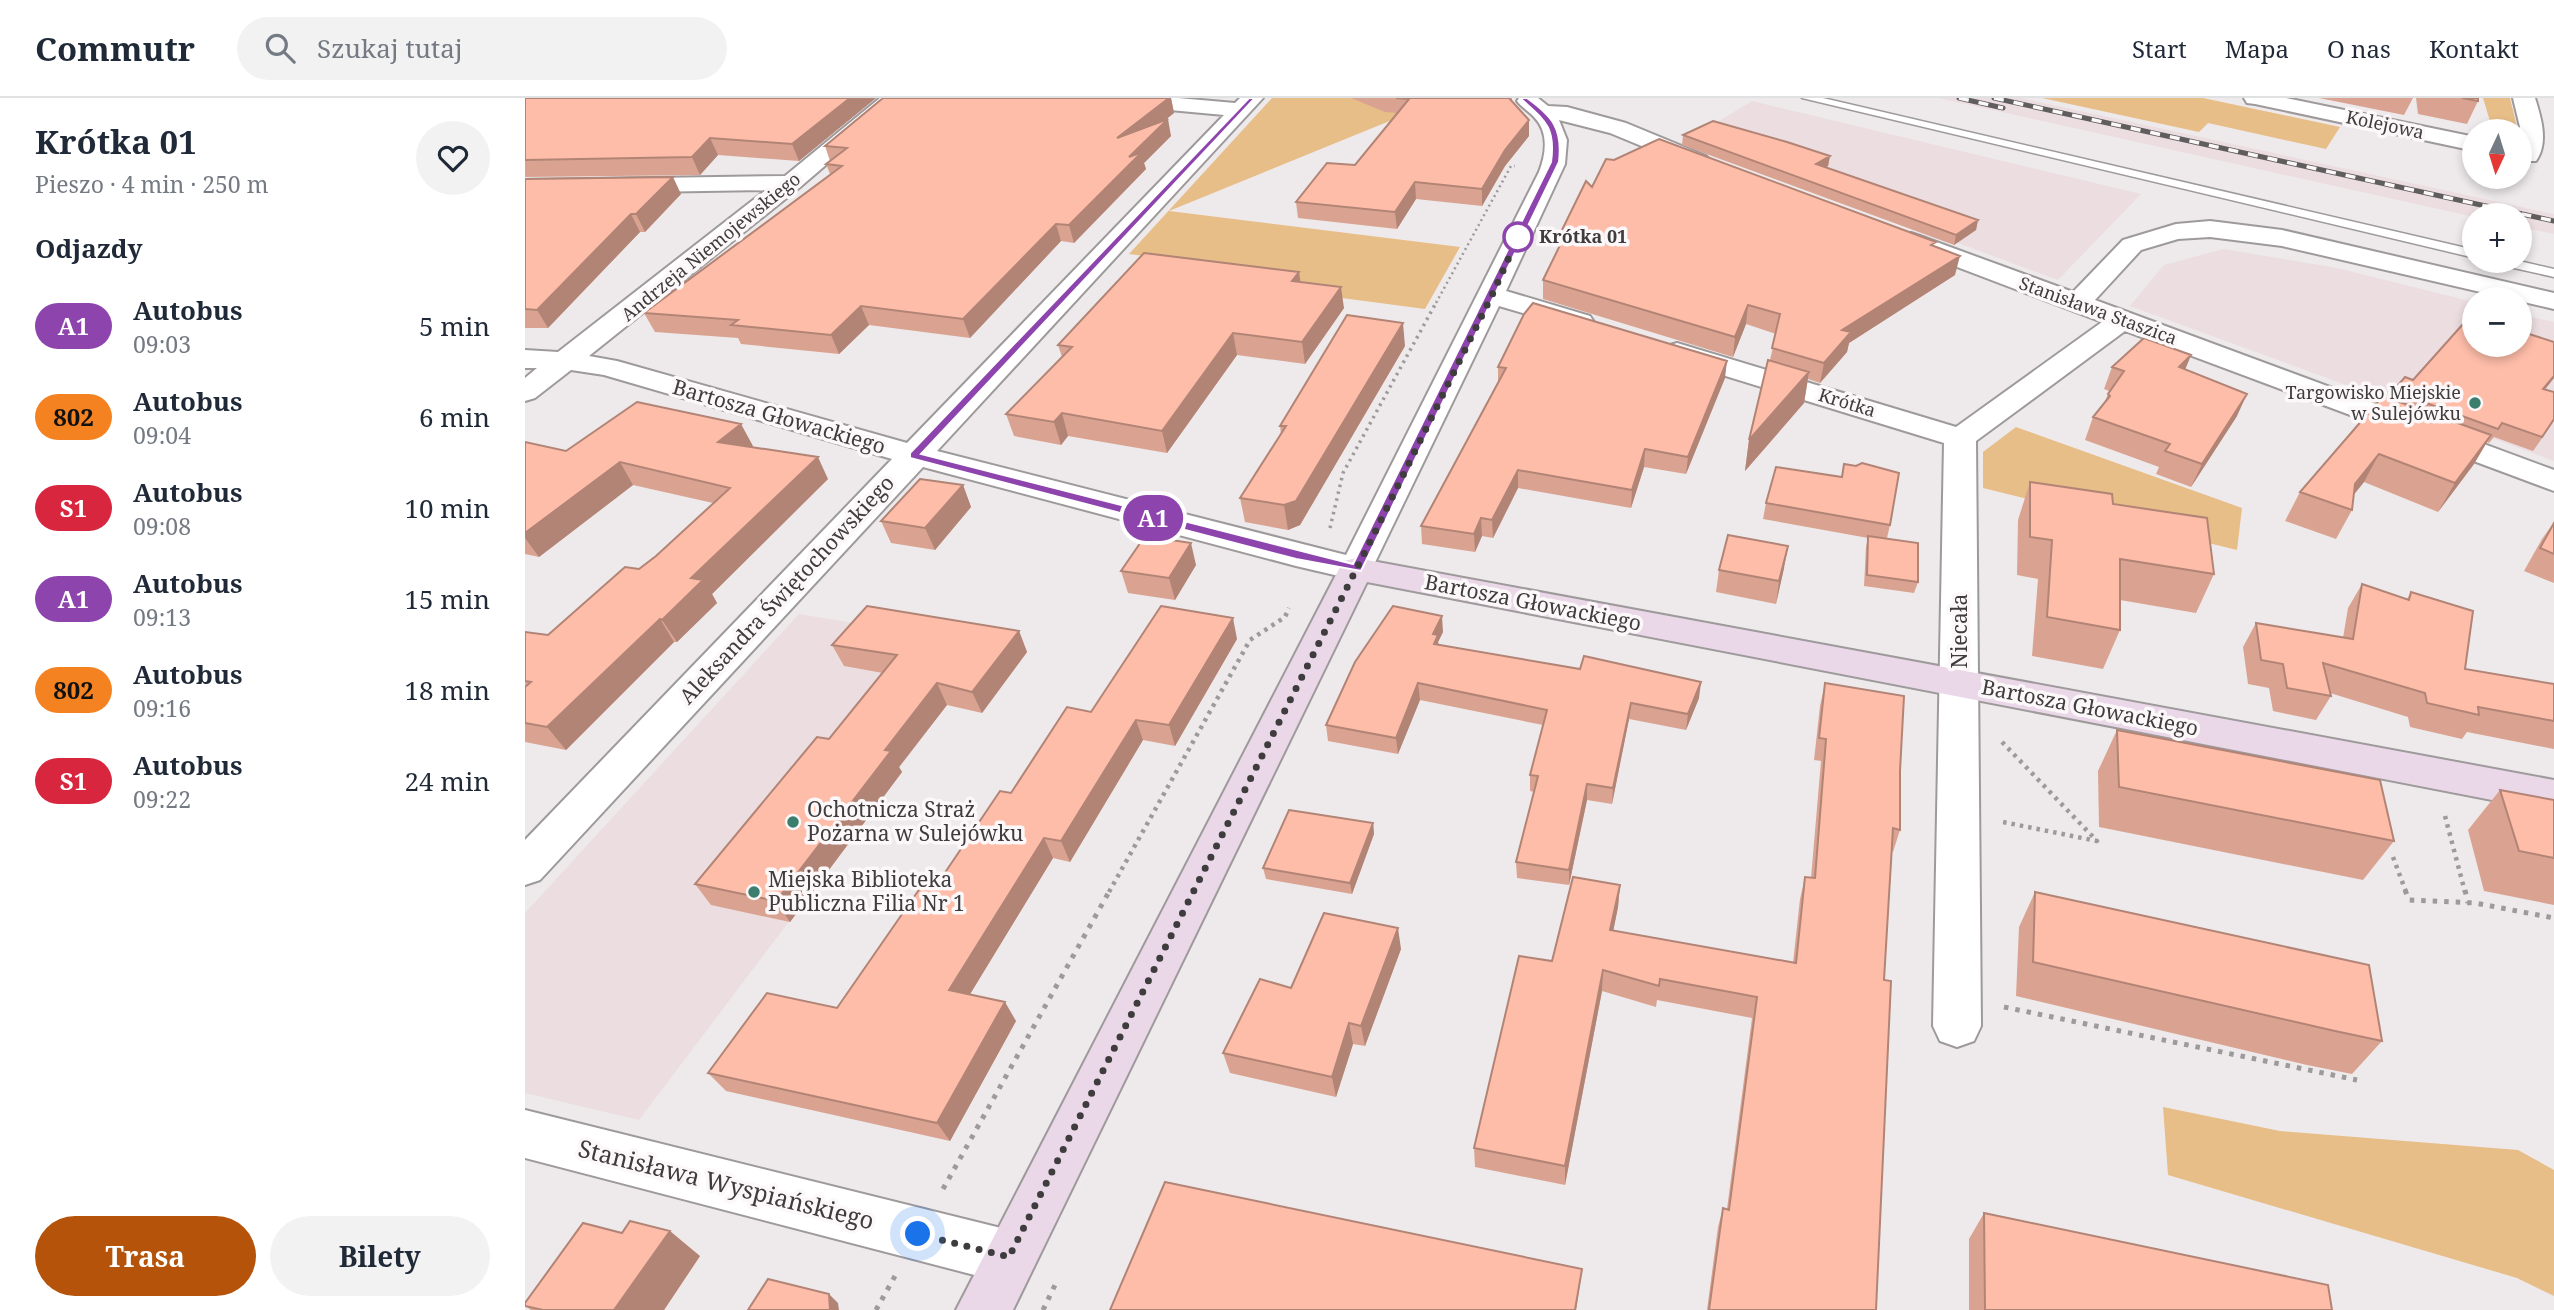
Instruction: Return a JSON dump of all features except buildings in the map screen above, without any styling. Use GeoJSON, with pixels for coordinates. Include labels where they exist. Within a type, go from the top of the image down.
{"type":"FeatureCollection","features":[{"type":"Feature","properties":{"kind":"street","name":"Andrzeja Niemojewskiego"},"geometry":{"type":"LineString","coordinates":[[525,392],[791,183],[893,98]]}},
{"type":"Feature","properties":{"kind":"street"},"geometry":{"type":"LineString","coordinates":[[1105,98],[1246,104]]}},
{"type":"Feature","properties":{"kind":"street","name":"Kolejowa"},"geometry":{"type":"LineString","coordinates":[[2255,98],[2462,141]]}},
{"type":"Feature","properties":{"kind":"street"},"geometry":{"type":"LineString","coordinates":[[2524,98],[2531,119]]}},
{"type":"Feature","properties":{"kind":"street","name":"Aleksandra Świętochowskiego"},"geometry":{"type":"LineString","coordinates":[[525,868],[1246,104]]}},
{"type":"Feature","properties":{"kind":"street"},"geometry":{"type":"LineString","coordinates":[[1533,105],[1618,128],[1725,171]]}},
{"type":"Feature","properties":{"kind":"street"},"geometry":{"type":"LineString","coordinates":[[984,1310],[1356,569],[1551,172],[1557,145],[1553,128],[1533,105]]}},
{"type":"Feature","properties":{"kind":"street"},"geometry":{"type":"LineString","coordinates":[[2532,121],[2532,140]]}},
{"type":"Feature","properties":{"kind":"street"},"geometry":{"type":"LineString","coordinates":[[1557,145],[1595,136],[1641,139]]}},
{"type":"Feature","properties":{"kind":"street"},"geometry":{"type":"LineString","coordinates":[[2532,157],[2554,161]]}},
{"type":"Feature","properties":{"kind":"street"},"geometry":{"type":"LineString","coordinates":[[525,187],[791,183]]}},
{"type":"Feature","properties":{"kind":"street"},"geometry":{"type":"LineString","coordinates":[[2078,303],[2132,245],[2176,232],[2210,229],[2282,238],[2554,301]]}},
{"type":"Feature","properties":{"kind":"street","name":"Stanisława Staszica"},"geometry":{"type":"LineString","coordinates":[[1895,235],[2554,481]]}},
{"type":"Feature","properties":{"kind":"street"},"geometry":{"type":"LineString","coordinates":[[1492,295],[1602,329]]}},
{"type":"Feature","properties":{"kind":"street"},"geometry":{"type":"LineString","coordinates":[[1960,438],[2122,320]]}},
{"type":"Feature","properties":{"kind":"street","name":"Krótka"},"geometry":{"type":"LineString","coordinates":[[1655,345],[1960,438]]}},
{"type":"Feature","properties":{"kind":"street","name":"Bartosza Głowackiego"},"geometry":{"type":"LineString","coordinates":[[525,359],[568,360],[607,367],[914,456],[1356,569],[2554,796]]}},
{"type":"Feature","properties":{"kind":"street","name":"Niecała"},"geometry":{"type":"LineString","coordinates":[[1957,1026],[1960,438]]}},
{"type":"Feature","properties":{"kind":"street","name":"Stanisława Wyspiańskiego"},"geometry":{"type":"LineString","coordinates":[[525,1134],[1009,1257]]}},
{"type":"Feature","properties":{"kind":"lane"},"geometry":{"type":"LineString","coordinates":[[1808,98],[2462,251]]}},
{"type":"Feature","properties":{"kind":"lane"},"geometry":{"type":"LineString","coordinates":[[2532,268],[2554,273]]}},
{"type":"Feature","properties":{"kind":"path"},"geometry":{"type":"LineString","coordinates":[[1331,526],[1343,473],[1427,323]]}},
{"type":"Feature","properties":{"kind":"path"},"geometry":{"type":"LineString","coordinates":[[876,1310],[1251,640],[1285,617]]}},
{"type":"Feature","properties":{"kind":"path"},"geometry":{"type":"LineString","coordinates":[[1996,748],[1996,736],[2097,841],[2000,821],[2000,835]]}},
{"type":"Feature","properties":{"kind":"path"},"geometry":{"type":"LineString","coordinates":[[2443,808],[2468,903]]}},
{"type":"Feature","properties":{"kind":"path"},"geometry":{"type":"LineString","coordinates":[[2393,857],[2409,900],[2468,903],[2554,918]]}},
{"type":"Feature","properties":{"kind":"path"},"geometry":{"type":"LineString","coordinates":[[2004,995],[2004,1009],[2357,1080]]}},
{"type":"Feature","properties":{"kind":"shaded area"},"geometry":{"type":"Polygon","coordinates":[[[1272,98],[1446,98],[1169,211],[1460,247],[1425,309],[1267,288],[1277,273],[1129,254],[1272,98]]]}},
{"type":"Feature","properties":{"kind":"shaded area"},"geometry":{"type":"Polygon","coordinates":[[[1938,98],[2021,98],[2503,203],[2462,203],[2462,214],[1938,98]]]}},
{"type":"Feature","properties":{"kind":"shaded area"},"geometry":{"type":"Polygon","coordinates":[[[2042,98],[2203,98],[2340,127],[2326,149],[2208,123],[2199,132],[2042,98]]]}},
{"type":"Feature","properties":{"kind":"shaded area"},"geometry":{"type":"Polygon","coordinates":[[[2483,98],[2510,98],[2515,119],[2489,119],[2483,98]]]}},
{"type":"Feature","properties":{"kind":"shaded area"},"geometry":{"type":"Polygon","coordinates":[[[1752,101],[2141,194],[2058,280],[1684,142],[1752,101]]]}},
{"type":"Feature","properties":{"kind":"shaded area"},"geometry":{"type":"Polygon","coordinates":[[[2532,209],[2554,214],[2554,234],[2532,229],[2532,209]]]}},
{"type":"Feature","properties":{"kind":"shaded area","name":"Targowisko Miejskie w Sulejówku"},"geometry":{"type":"Polygon","coordinates":[[[2224,249],[2337,268],[2462,299],[2462,357],[2532,357],[2532,317],[2554,322],[2554,461],[2130,306],[2164,265],[2224,249]]]}},
{"type":"Feature","properties":{"kind":"shaded area"},"geometry":{"type":"Polygon","coordinates":[[[2016,427],[2242,508],[2237,550],[1983,488],[1983,452],[2016,427]]]}},
{"type":"Feature","properties":{"kind":"shaded area"},"geometry":{"type":"Polygon","coordinates":[[[799,614],[991,646],[897,771],[902,772],[639,1120],[525,1093],[525,913],[799,614]]]}},
{"type":"Feature","properties":{"kind":"shaded area"},"geometry":{"type":"Polygon","coordinates":[[[2163,1107],[2280,1131],[2518,1150],[2554,1170],[2554,1296],[2517,1278],[2168,1175],[2163,1107]]]}},
{"type":"Feature","properties":{"kind":"railway"},"geometry":{"type":"LineString","coordinates":[[1959,98],[2003,108]]}},
{"type":"Feature","properties":{"kind":"railway"},"geometry":{"type":"LineString","coordinates":[[1994,98],[2554,221]]}},
{"type":"Feature","properties":{"kind":"bus line","name":"A1"},"geometry":{"type":"LineString","coordinates":[[1251,98],[914,456],[1356,569],[1481,319],[1555,162],[1557,145],[1553,128],[1542,111],[1524,98]]}},
{"type":"Feature","properties":{"kind":"place","name":"Krótka 01"},"geometry":{"type":"Point","coordinates":[1518,237]}},
{"type":"Feature","properties":{"kind":"place","name":"Targowisko Miejskie w Sulejówku"},"geometry":{"type":"Point","coordinates":[2475,403]}},
{"type":"Feature","properties":{"kind":"place","name":"Ochotnicza Straż Pożarna w Sulejówku"},"geometry":{"type":"Point","coordinates":[793,822]}},
{"type":"Feature","properties":{"kind":"place","name":"Miejska Biblioteka Publiczna Filia Nr 1"},"geometry":{"type":"Point","coordinates":[754,892]}},
{"type":"Feature","properties":{"kind":"route"},"geometry":{"type":"LineString","coordinates":[[918,1234],[1009,1257],[1375,532],[1520,233],[1518,237]]}}]}
